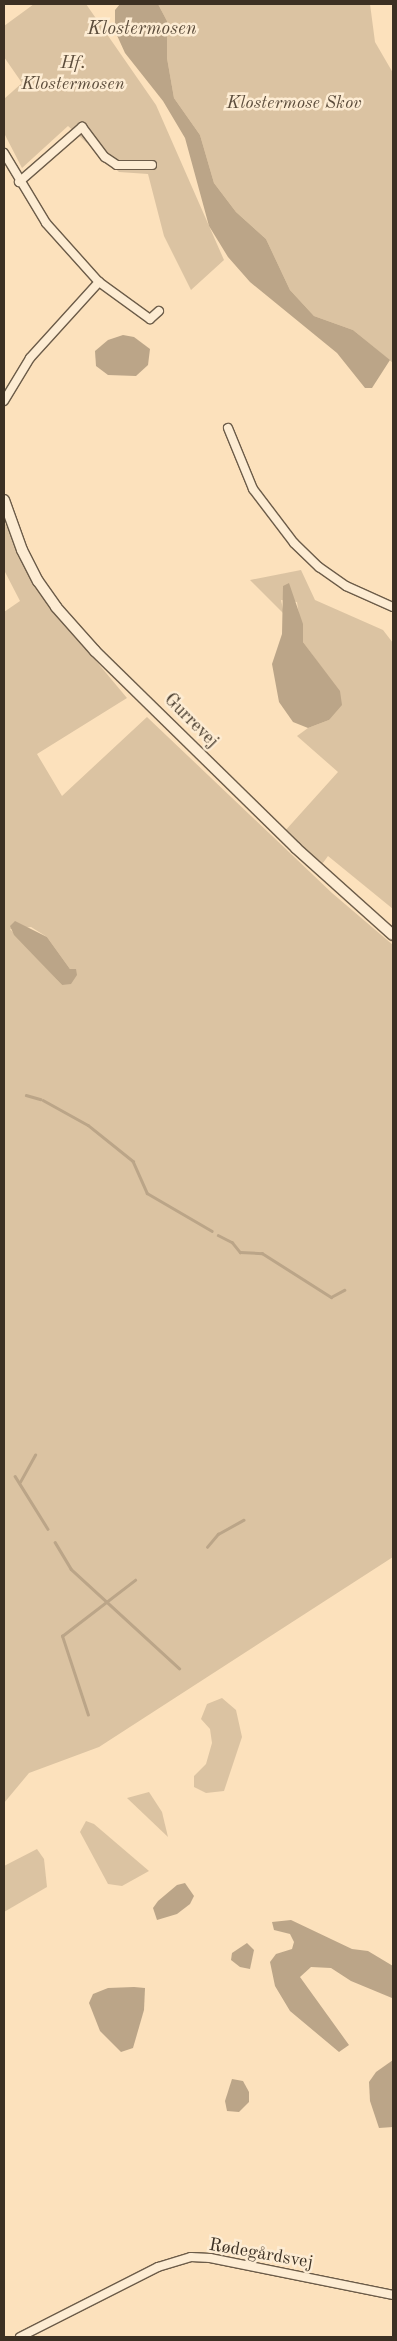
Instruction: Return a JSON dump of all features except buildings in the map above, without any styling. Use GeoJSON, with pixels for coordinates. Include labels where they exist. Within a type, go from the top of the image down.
{"type":"FeatureCollection","features":[{"type":"Feature","properties":{"kind":"street"},"geometry":{"type":"LineString","coordinates":[[18,182],[82,127],[106,157],[117,165],[152,165]]}},
{"type":"Feature","properties":{"kind":"street"},"geometry":{"type":"LineString","coordinates":[[4,153],[18,182],[46,223],[99,282],[150,319],[159,310]]}},
{"type":"Feature","properties":{"kind":"street"},"geometry":{"type":"LineString","coordinates":[[4,401],[30,358],[99,282]]}},
{"type":"Feature","properties":{"kind":"street"},"geometry":{"type":"LineString","coordinates":[[228,428],[253,489],[294,543],[319,567],[346,586],[393,607]]}},
{"type":"Feature","properties":{"kind":"street","name":"Gurrevej"},"geometry":{"type":"LineString","coordinates":[[4,500],[22,550],[38,581],[88,643],[296,848],[393,935]]}},
{"type":"Feature","properties":{"kind":"street","name":"Rødegårdsvej"},"geometry":{"type":"LineString","coordinates":[[20,2337],[158,2267],[191,2257],[210,2258],[393,2295]]}},
{"type":"Feature","properties":{"kind":"green space","name":"Hf. Klostermosen"},"geometry":{"type":"Polygon","coordinates":[[[34,4],[86,4],[156,105],[224,260],[191,290],[164,236],[148,174],[119,172],[68,126],[22,168],[4,133],[4,99],[22,83],[4,57],[4,26],[34,4]]]}},
{"type":"Feature","properties":{"kind":"green space","name":"Klostermose Skov"},"geometry":{"type":"Polygon","coordinates":[[[158,4],[370,4],[375,42],[393,73],[393,363],[353,330],[314,316],[290,290],[266,239],[236,212],[214,183],[200,135],[174,98],[167,58],[167,21],[158,4]]]}},
{"type":"Feature","properties":{"kind":"green space"},"geometry":{"type":"Polygon","coordinates":[[[4,521],[40,594],[127,698],[37,754],[62,796],[147,717],[332,893],[393,945],[393,1557],[99,1747],[29,1773],[4,1803],[4,612],[20,601],[4,570],[4,521]],[[31,927],[10,929],[62,985],[76,969],[70,969],[47,937],[31,927]]]}},
{"type":"Feature","properties":{"kind":"green space"},"geometry":{"type":"Polygon","coordinates":[[[301,570],[315,600],[383,630],[393,643],[393,909],[328,856],[320,867],[284,832],[338,772],[297,736],[308,728],[329,720],[339,691],[303,642],[297,602],[281,600],[284,614],[250,580],[301,570]]]}},
{"type":"Feature","properties":{"kind":"green space"},"geometry":{"type":"Polygon","coordinates":[[[222,1698],[236,1710],[242,1737],[224,1791],[206,1793],[194,1787],[194,1776],[206,1764],[212,1743],[210,1729],[201,1719],[207,1704],[222,1698]]]}},
{"type":"Feature","properties":{"kind":"green space"},"geometry":{"type":"Polygon","coordinates":[[[149,1792],[162,1812],[168,1837],[127,1798],[149,1792]]]}},
{"type":"Feature","properties":{"kind":"green space"},"geometry":{"type":"Polygon","coordinates":[[[86,1821],[94,1824],[149,1871],[122,1886],[108,1884],[80,1832],[86,1821]]]}},
{"type":"Feature","properties":{"kind":"green space"},"geometry":{"type":"Polygon","coordinates":[[[37,1849],[44,1859],[47,1887],[4,1912],[4,1866],[37,1849]]]}},
{"type":"Feature","properties":{"kind":"water","name":"Klostermosen"},"geometry":{"type":"Polygon","coordinates":[[[120,4],[158,4],[167,21],[167,58],[174,98],[200,135],[214,183],[236,212],[266,239],[290,290],[314,316],[353,330],[390,360],[372,388],[365,388],[337,353],[250,282],[228,257],[209,226],[185,138],[163,101],[125,53],[115,31],[115,10],[120,4]]]}},
{"type":"Feature","properties":{"kind":"water"},"geometry":{"type":"Polygon","coordinates":[[[123,335],[134,337],[150,349],[148,365],[136,376],[108,375],[96,366],[95,351],[108,340],[123,335]]]}},
{"type":"Feature","properties":{"kind":"water"},"geometry":{"type":"Polygon","coordinates":[[[289,583],[303,624],[303,642],[340,691],[342,705],[329,720],[308,728],[293,722],[279,702],[272,664],[282,634],[283,586],[289,583]]]}},
{"type":"Feature","properties":{"kind":"water"},"geometry":{"type":"Polygon","coordinates":[[[15,921],[47,937],[70,969],[76,969],[77,975],[71,984],[62,985],[14,935],[10,926],[15,921]]]}},
{"type":"Feature","properties":{"kind":"water"},"geometry":{"type":"Polygon","coordinates":[[[185,1883],[194,1896],[190,1904],[177,1914],[157,1920],[153,1908],[158,1901],[177,1885],[185,1883]]]}},
{"type":"Feature","properties":{"kind":"water"},"geometry":{"type":"Polygon","coordinates":[[[291,1920],[352,1949],[368,1951],[393,1966],[392,1998],[351,1981],[331,1968],[311,1967],[300,1977],[349,2045],[339,2052],[290,2011],[275,1986],[270,1962],[276,1954],[292,1949],[294,1942],[290,1934],[274,1930],[272,1922],[291,1920]]]}},
{"type":"Feature","properties":{"kind":"water"},"geometry":{"type":"Polygon","coordinates":[[[247,1943],[254,1950],[250,1969],[240,1967],[231,1960],[232,1953],[247,1943]]]}},
{"type":"Feature","properties":{"kind":"water"},"geometry":{"type":"Polygon","coordinates":[[[108,1988],[145,1988],[144,2010],[133,2048],[121,2052],[100,2031],[89,2003],[93,1994],[108,1988]]]}},
{"type":"Feature","properties":{"kind":"water"},"geometry":{"type":"Polygon","coordinates":[[[393,2060],[393,2127],[379,2128],[370,2101],[369,2082],[376,2072],[393,2060]]]}},
{"type":"Feature","properties":{"kind":"water"},"geometry":{"type":"Polygon","coordinates":[[[232,2079],[243,2081],[249,2092],[249,2102],[239,2112],[227,2111],[225,2101],[232,2079]]]}},
{"type":"Feature","properties":{"kind":"waterway"},"geometry":{"type":"LineString","coordinates":[[26,1095],[40,1099]]}},
{"type":"Feature","properties":{"kind":"waterway"},"geometry":{"type":"LineString","coordinates":[[43,1100],[88,1125],[133,1161],[147,1193],[212,1231]]}},
{"type":"Feature","properties":{"kind":"waterway"},"geometry":{"type":"LineString","coordinates":[[218,1235],[232,1242],[240,1252],[262,1253],[331,1297],[344,1290]]}},
{"type":"Feature","properties":{"kind":"waterway"},"geometry":{"type":"LineString","coordinates":[[20,1482],[35,1455]]}},
{"type":"Feature","properties":{"kind":"waterway"},"geometry":{"type":"LineString","coordinates":[[15,1476],[48,1529]]}},
{"type":"Feature","properties":{"kind":"waterway"},"geometry":{"type":"LineString","coordinates":[[207,1547],[218,1534],[243,1520]]}},
{"type":"Feature","properties":{"kind":"waterway"},"geometry":{"type":"LineString","coordinates":[[55,1542],[71,1569],[179,1668]]}},
{"type":"Feature","properties":{"kind":"waterway"},"geometry":{"type":"LineString","coordinates":[[88,1715],[62,1636],[135,1580]]}}]}
